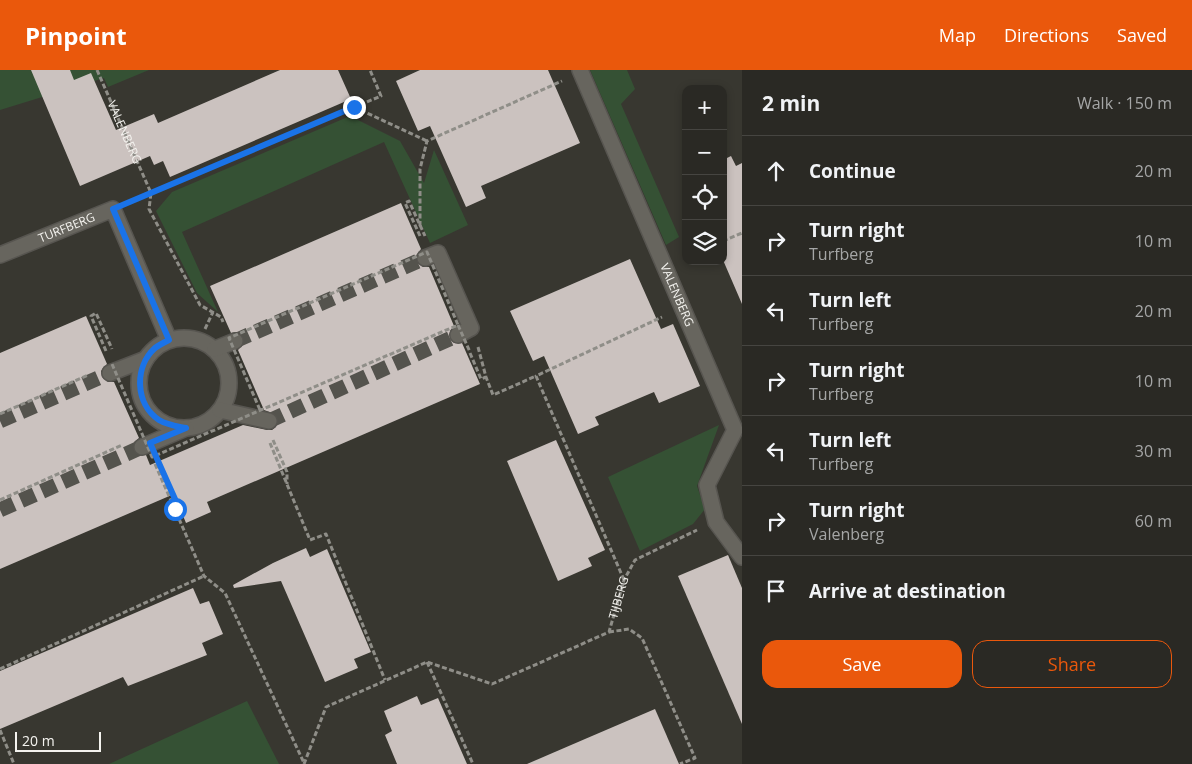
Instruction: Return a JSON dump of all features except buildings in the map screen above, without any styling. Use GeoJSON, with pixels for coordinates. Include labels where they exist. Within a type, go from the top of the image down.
{"type":"FeatureCollection","features":[{"type":"Feature","properties":{"kind":"street","name":"VALENBERG"},"geometry":{"type":"LineString","coordinates":[[581,72],[738,433],[708,484],[716,522]]}},
{"type":"Feature","properties":{"kind":"street","name":"TURFBERG"},"geometry":{"type":"LineString","coordinates":[[0,255],[113,209]]}},
{"type":"Feature","properties":{"kind":"street"},"geometry":{"type":"LineString","coordinates":[[113,209],[169,340]]}},
{"type":"Feature","properties":{"kind":"street"},"geometry":{"type":"LineString","coordinates":[[429,253],[438,253],[471,328],[458,330]]}},
{"type":"Feature","properties":{"kind":"street"},"geometry":{"type":"LineString","coordinates":[[148,449],[186,428],[199,425],[211,419],[220,410],[227,398],[230,385],[228,372],[223,360],[215,350],[192,338],[180,338],[169,340],[156,348],[146,359],[141,372],[140,385],[142,399],[149,411],[159,420],[172,426],[186,428]]}},
{"type":"Feature","properties":{"kind":"street"},"geometry":{"type":"LineString","coordinates":[[215,350],[234,341]]}},
{"type":"Feature","properties":{"kind":"street"},"geometry":{"type":"LineString","coordinates":[[112,368],[146,359]]}},
{"type":"Feature","properties":{"kind":"street"},"geometry":{"type":"LineString","coordinates":[[220,410],[264,418]]}},
{"type":"Feature","properties":{"kind":"street"},"geometry":{"type":"LineString","coordinates":[[716,522],[741,554]]}},
{"type":"Feature","properties":{"kind":"path","name":"VALENBERG"},"geometry":{"type":"LineString","coordinates":[[97,70],[151,193],[149,209],[200,305],[221,317]]}},
{"type":"Feature","properties":{"kind":"path"},"geometry":{"type":"LineString","coordinates":[[113,209],[381,96],[370,70]]}},
{"type":"Feature","properties":{"kind":"path"},"geometry":{"type":"LineString","coordinates":[[354,107],[427,141],[581,72]]}},
{"type":"Feature","properties":{"kind":"path"},"geometry":{"type":"LineString","coordinates":[[420,226],[420,169],[427,141]]}},
{"type":"Feature","properties":{"kind":"path"},"geometry":{"type":"LineString","coordinates":[[426,240],[409,201],[405,203],[429,253],[458,330],[470,352],[481,379],[486,377]]}},
{"type":"Feature","properties":{"kind":"path"},"geometry":{"type":"LineString","coordinates":[[727,239],[742,233]]}},
{"type":"Feature","properties":{"kind":"path"},"geometry":{"type":"LineString","coordinates":[[385,680],[326,534],[310,540],[288,487],[287,472],[229,338],[429,253]]}},
{"type":"Feature","properties":{"kind":"path"},"geometry":{"type":"LineString","coordinates":[[476,339],[493,395],[683,307]]}},
{"type":"Feature","properties":{"kind":"path"},"geometry":{"type":"LineString","coordinates":[[112,368],[96,313],[91,316],[112,368],[204,576],[225,593],[304,764]]}},
{"type":"Feature","properties":{"kind":"path"},"geometry":{"type":"LineString","coordinates":[[148,449],[264,418],[458,330]]}},
{"type":"Feature","properties":{"kind":"path"},"geometry":{"type":"LineString","coordinates":[[0,414],[95,372]]}},
{"type":"Feature","properties":{"kind":"path"},"geometry":{"type":"LineString","coordinates":[[536,376],[624,580]]}},
{"type":"Feature","properties":{"kind":"path"},"geometry":{"type":"LineString","coordinates":[[0,500],[125,444]]}},
{"type":"Feature","properties":{"kind":"path"},"geometry":{"type":"LineString","coordinates":[[148,449],[179,508],[175,509]]}},
{"type":"Feature","properties":{"kind":"path","name":"TIJBERG"},"geometry":{"type":"LineString","coordinates":[[427,662],[492,684],[609,632],[624,580],[635,560],[716,522]]}},
{"type":"Feature","properties":{"kind":"path"},"geometry":{"type":"LineString","coordinates":[[0,669],[204,576]]}},
{"type":"Feature","properties":{"kind":"path"},"geometry":{"type":"LineString","coordinates":[[609,632],[629,630],[642,638],[695,758],[681,764]]}},
{"type":"Feature","properties":{"kind":"path"},"geometry":{"type":"LineString","coordinates":[[304,764],[326,707],[427,662],[473,764]]}},
{"type":"Feature","properties":{"kind":"path"},"geometry":{"type":"LineString","coordinates":[[0,730],[14,764]]}},
{"type":"Feature","properties":{"kind":"green space"},"geometry":{"type":"Polygon","coordinates":[[[0,70],[149,70],[108,87],[104,78],[0,110],[0,70]]]}},
{"type":"Feature","properties":{"kind":"green space"},"geometry":{"type":"Polygon","coordinates":[[[590,70],[627,70],[635,89],[621,104],[679,237],[666,245],[590,70]]]}},
{"type":"Feature","properties":{"kind":"green space"},"geometry":{"type":"Polygon","coordinates":[[[350,116],[400,141],[424,183],[434,150],[468,225],[430,243],[384,142],[182,232],[218,312],[197,293],[156,211],[172,192],[350,116]]]}},
{"type":"Feature","properties":{"kind":"green space"},"geometry":{"type":"Polygon","coordinates":[[[719,425],[697,486],[705,509],[693,524],[640,551],[608,477],[719,425]]]}},
{"type":"Feature","properties":{"kind":"green space"},"geometry":{"type":"Polygon","coordinates":[[[247,701],[279,764],[109,764],[247,701]]]}},
{"type":"Feature","properties":{"kind":"tunnel"},"geometry":{"type":"LineString","coordinates":[[235,341],[425,258]]}},
{"type":"Feature","properties":{"kind":"tunnel"},"geometry":{"type":"LineString","coordinates":[[269,421],[458,335]]}},
{"type":"Feature","properties":{"kind":"tunnel"},"geometry":{"type":"LineString","coordinates":[[0,421],[110,373]]}},
{"type":"Feature","properties":{"kind":"tunnel"},"geometry":{"type":"LineString","coordinates":[[0,510],[142,447]]}},
{"type":"Feature","properties":{"kind":"route"},"geometry":{"type":"LineString","coordinates":[[175,509],[179,508],[150,443],[186,428],[172,426],[159,420],[149,411],[142,399],[140,385],[141,372],[146,359],[156,348],[169,340],[113,209],[354,107]]}}]}
